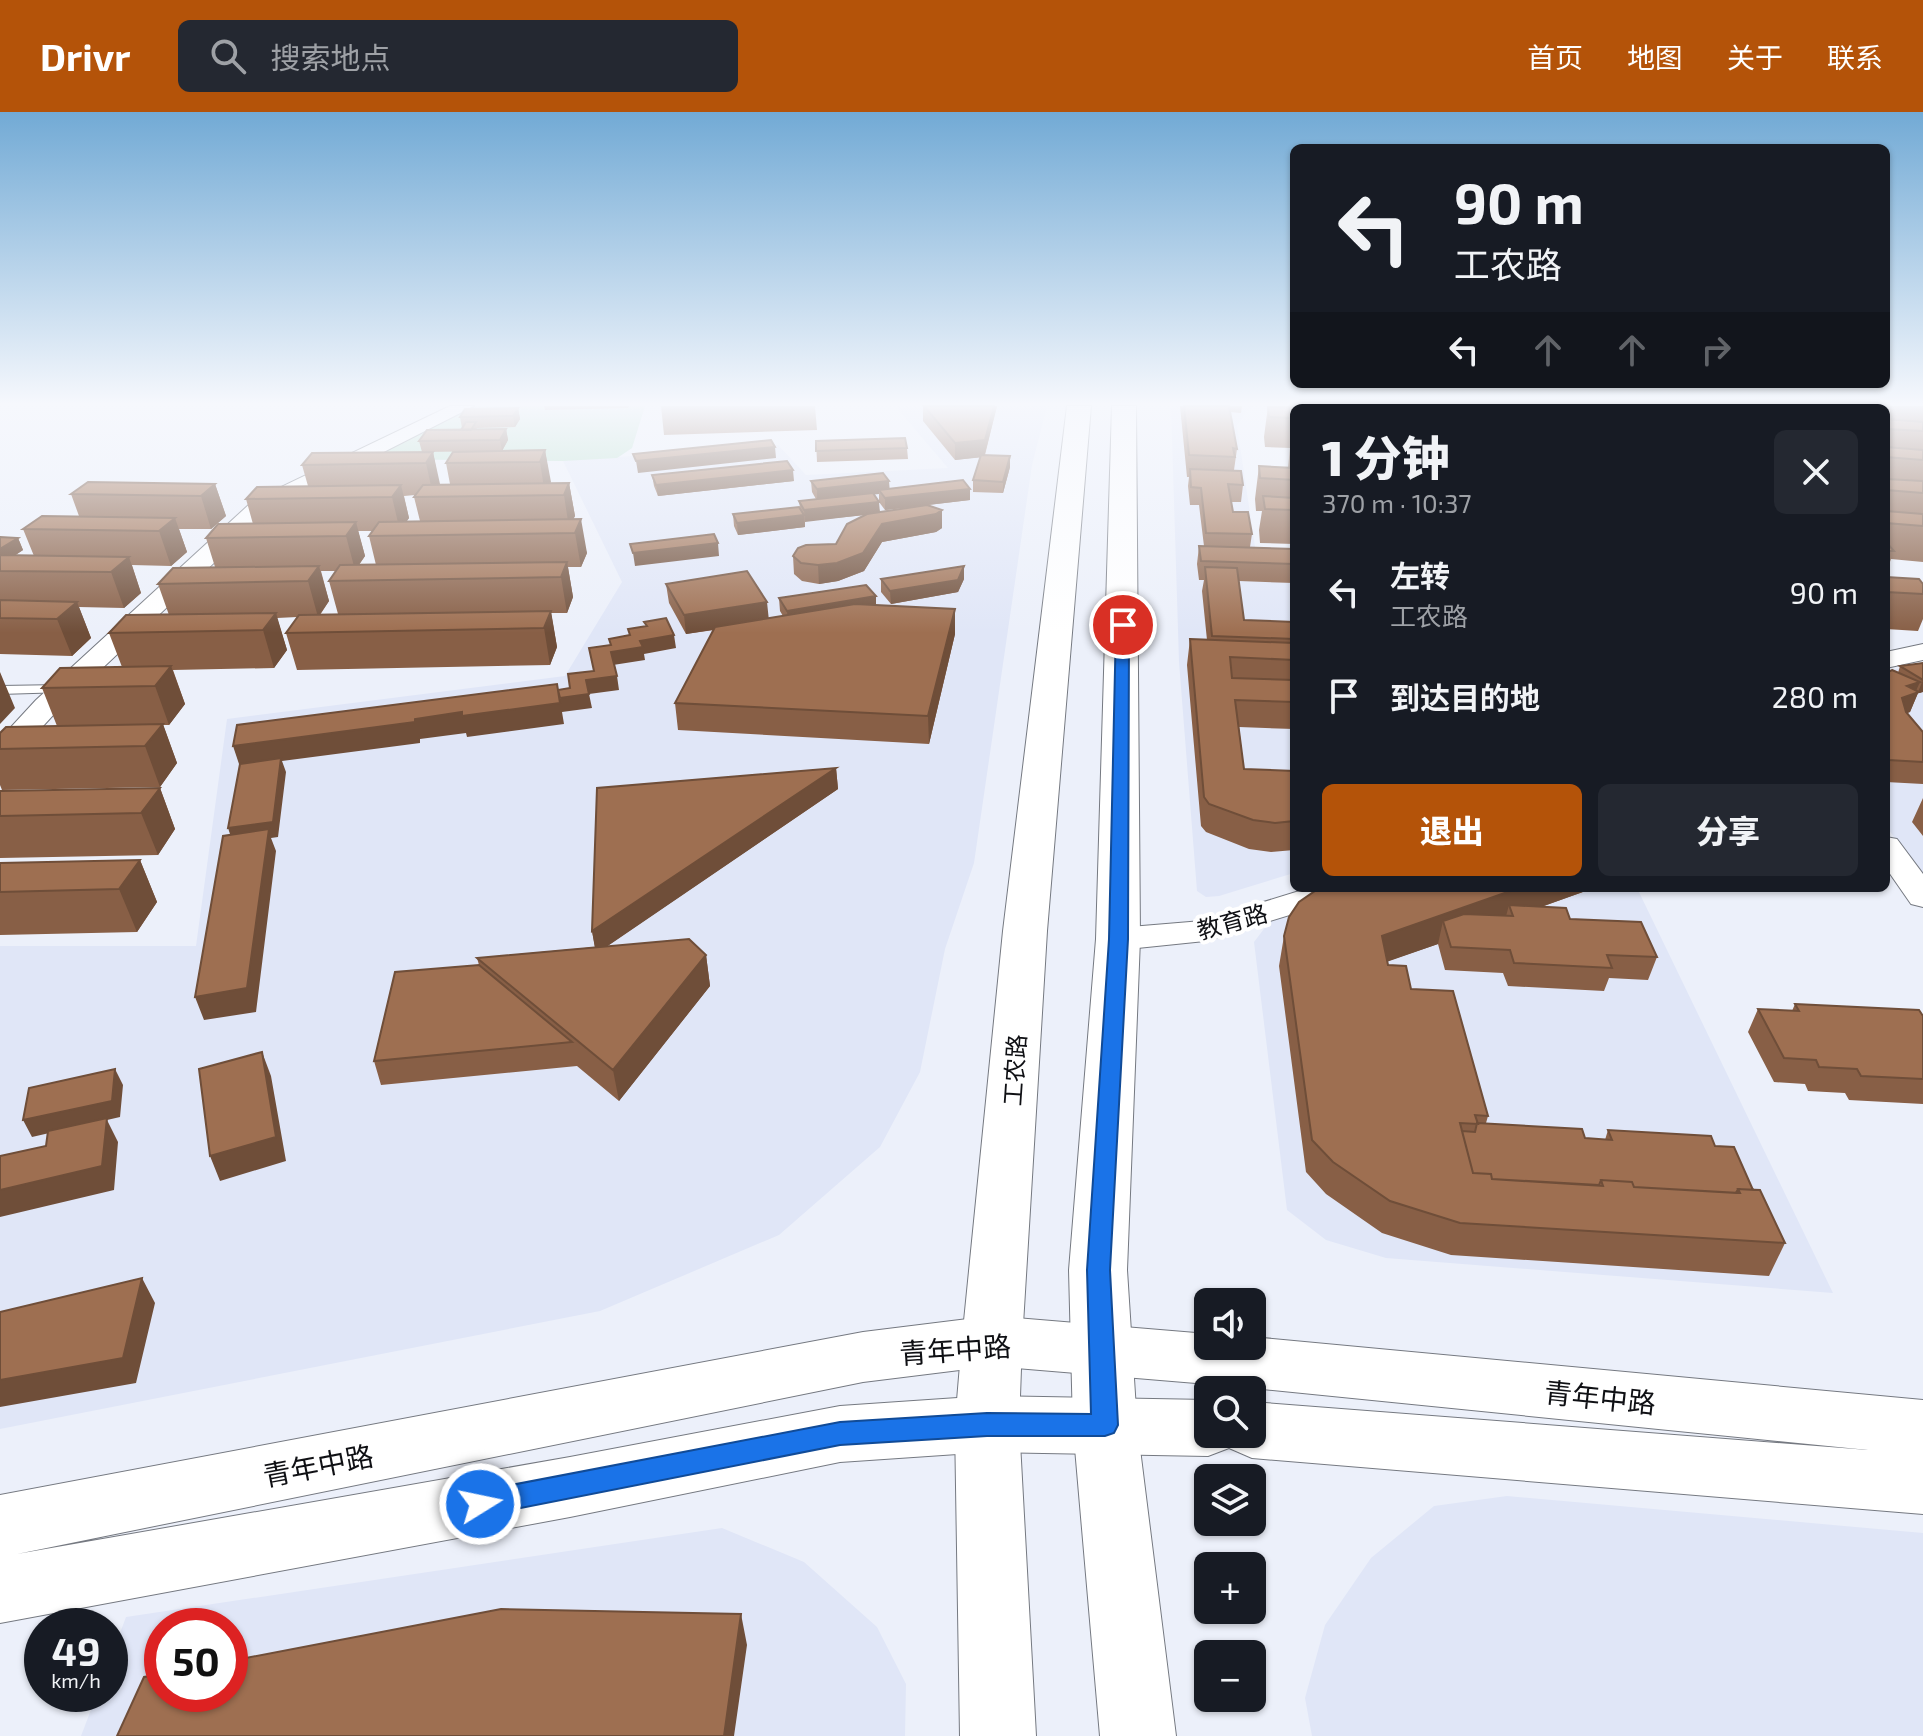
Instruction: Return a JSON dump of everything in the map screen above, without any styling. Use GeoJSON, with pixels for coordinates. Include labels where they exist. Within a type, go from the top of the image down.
{"type":"FeatureCollection","features":[{"type":"Feature","properties":{"kind":"main road","name":"工农路"},"geometry":{"type":"LineString","coordinates":[[998,1736],[987,1424],[1025,931],[1071,482]]}},
{"type":"Feature","properties":{"kind":"main road"},"geometry":{"type":"LineString","coordinates":[[1123,482],[1118,939],[1098,1270],[1105,1425],[1138,1736]]}},
{"type":"Feature","properties":{"kind":"main road","name":"青年中路"},"geometry":{"type":"LineString","coordinates":[[0,1526],[863,1357],[992,1341],[1923,1428]]}},
{"type":"Feature","properties":{"kind":"main road"},"geometry":{"type":"LineString","coordinates":[[0,1590],[570,1487],[840,1434],[987,1424],[1194,1428]]}},
{"type":"Feature","properties":{"kind":"main road"},"geometry":{"type":"LineString","coordinates":[[1266,1431],[1923,1484]]}},
{"type":"Feature","properties":{"kind":"street"},"geometry":{"type":"LineString","coordinates":[[0,756],[65,689],[262,505],[310,482]]}},
{"type":"Feature","properties":{"kind":"street"},"geometry":{"type":"LineString","coordinates":[[1890,659],[1923,652]]}},
{"type":"Feature","properties":{"kind":"street"},"geometry":{"type":"LineString","coordinates":[[1890,852],[1923,897]]}},
{"type":"Feature","properties":{"kind":"street","name":"教育路"},"geometry":{"type":"LineString","coordinates":[[1118,939],[1205,931],[1330,892]]}},
{"type":"Feature","properties":{"kind":"lane"},"geometry":{"type":"LineString","coordinates":[[0,690],[65,689]]}},
{"type":"Feature","properties":{"kind":"shaded area"},"geometry":{"type":"Polygon","coordinates":[[[573,482],[1030,482],[974,863],[945,949],[920,1072],[880,1147],[779,1235],[600,1311],[0,1429],[0,946],[196,946],[227,719],[565,676],[622,582],[573,482]]]}},
{"type":"Feature","properties":{"kind":"shaded area"},"geometry":{"type":"Polygon","coordinates":[[[1173,482],[1245,482],[1257,560],[1290,562],[1290,874],[1219,896],[1206,897],[1197,891],[1179,662],[1173,482]]]}},
{"type":"Feature","properties":{"kind":"shaded area"},"geometry":{"type":"Polygon","coordinates":[[[1923,664],[1923,877],[1890,832],[1890,670],[1923,664]]]}},
{"type":"Feature","properties":{"kind":"shaded area"},"geometry":{"type":"Polygon","coordinates":[[[1362,892],[1639,892],[1833,1293],[1386,1258],[1326,1240],[1287,1210],[1254,942],[1270,921],[1362,892]]]}},
{"type":"Feature","properties":{"kind":"shaded area"},"geometry":{"type":"Polygon","coordinates":[[[1507,1496],[1923,1533],[1923,1736],[1312,1736],[1305,1698],[1325,1625],[1371,1558],[1434,1506],[1507,1496]]]}},
{"type":"Feature","properties":{"kind":"shaded area"},"geometry":{"type":"Polygon","coordinates":[[[722,1528],[804,1562],[877,1627],[906,1684],[905,1736],[81,1736],[90,1712],[128,1712],[128,1617],[144,1614],[144,1712],[248,1712],[248,1608],[186,1608],[722,1528]]]}},
{"type":"Feature","properties":{"kind":"building"},"geometry":{"type":"Polygon","coordinates":[[[88,482],[215,484],[201,496],[71,494],[88,482]]]}},
{"type":"Feature","properties":{"kind":"building"},"geometry":{"type":"Polygon","coordinates":[[[655,482],[685,482],[656,485],[655,482]]]}},
{"type":"Feature","properties":{"kind":"building"},"geometry":{"type":"Polygon","coordinates":[[[812,482],[882,482],[817,489],[812,482]]]}},
{"type":"Feature","properties":{"kind":"building"},"geometry":{"type":"Polygon","coordinates":[[[948,482],[964,482],[970,489],[885,498],[879,490],[948,482]]]}},
{"type":"Feature","properties":{"kind":"building"},"geometry":{"type":"Polygon","coordinates":[[[1191,482],[1243,482],[1243,485],[1228,484],[1233,512],[1248,512],[1252,534],[1206,533],[1201,488],[1191,487],[1191,482]]]}},
{"type":"Feature","properties":{"kind":"building"},"geometry":{"type":"Polygon","coordinates":[[[1890,482],[1923,482],[1923,493],[1890,490],[1890,482]]]}},
{"type":"Feature","properties":{"kind":"building"},"geometry":{"type":"Polygon","coordinates":[[[569,483],[564,495],[414,497],[423,485],[569,483]]]}},
{"type":"Feature","properties":{"kind":"building"},"geometry":{"type":"Polygon","coordinates":[[[401,485],[392,497],[246,499],[257,487],[401,485]]]}},
{"type":"Feature","properties":{"kind":"building"},"geometry":{"type":"Polygon","coordinates":[[[873,493],[879,502],[804,510],[799,501],[873,493]]]}},
{"type":"Feature","properties":{"kind":"building"},"geometry":{"type":"Polygon","coordinates":[[[1263,496],[1290,498],[1290,510],[1265,509],[1263,496]]]}},
{"type":"Feature","properties":{"kind":"building"},"geometry":{"type":"Polygon","coordinates":[[[927,505],[942,510],[936,514],[882,524],[863,553],[837,563],[801,563],[793,556],[798,548],[806,545],[836,544],[847,524],[867,514],[927,505]]]}},
{"type":"Feature","properties":{"kind":"building"},"geometry":{"type":"Polygon","coordinates":[[[799,507],[804,515],[737,523],[733,514],[799,507]]]}},
{"type":"Feature","properties":{"kind":"building"},"geometry":{"type":"Polygon","coordinates":[[[1890,511],[1923,514],[1923,526],[1890,523],[1890,511]]]}},
{"type":"Feature","properties":{"kind":"building"},"geometry":{"type":"Polygon","coordinates":[[[42,516],[175,518],[159,531],[23,529],[42,516]]]}},
{"type":"Feature","properties":{"kind":"building"},"geometry":{"type":"Polygon","coordinates":[[[581,519],[575,533],[369,536],[379,522],[581,519]]]}},
{"type":"Feature","properties":{"kind":"building"},"geometry":{"type":"Polygon","coordinates":[[[356,522],[346,536],[206,538],[218,524],[356,522]]]}},
{"type":"Feature","properties":{"kind":"building"},"geometry":{"type":"Polygon","coordinates":[[[714,534],[718,543],[633,553],[630,544],[714,534]]]}},
{"type":"Feature","properties":{"kind":"building"},"geometry":{"type":"Polygon","coordinates":[[[0,537],[18,538],[0,549],[0,537]]]}},
{"type":"Feature","properties":{"kind":"building"},"geometry":{"type":"Polygon","coordinates":[[[1199,546],[1290,549],[1290,564],[1201,561],[1199,546]]]}},
{"type":"Feature","properties":{"kind":"building"},"geometry":{"type":"Polygon","coordinates":[[[0,555],[129,557],[111,572],[0,571],[0,555]]]}},
{"type":"Feature","properties":{"kind":"building"},"geometry":{"type":"Polygon","coordinates":[[[567,562],[561,577],[329,581],[340,565],[567,562]]]}},
{"type":"Feature","properties":{"kind":"building"},"geometry":{"type":"Polygon","coordinates":[[[319,566],[308,581],[158,584],[173,568],[319,566]]]}},
{"type":"Feature","properties":{"kind":"building"},"geometry":{"type":"Polygon","coordinates":[[[964,566],[958,580],[890,591],[881,579],[964,566]]]}},
{"type":"Feature","properties":{"kind":"building"},"geometry":{"type":"Polygon","coordinates":[[[1205,567],[1237,568],[1244,620],[1290,622],[1290,639],[1212,636],[1205,567]]]}},
{"type":"Feature","properties":{"kind":"building"},"geometry":{"type":"Polygon","coordinates":[[[747,571],[767,602],[684,615],[666,584],[747,571]]]}},
{"type":"Feature","properties":{"kind":"building"},"geometry":{"type":"Polygon","coordinates":[[[1890,577],[1919,579],[1923,584],[1923,594],[1890,592],[1890,577]]]}},
{"type":"Feature","properties":{"kind":"building"},"geometry":{"type":"Polygon","coordinates":[[[866,585],[876,596],[787,611],[779,598],[866,585]]]}},
{"type":"Feature","properties":{"kind":"building"},"geometry":{"type":"Polygon","coordinates":[[[0,600],[77,602],[57,619],[0,618],[0,600]]]}},
{"type":"Feature","properties":{"kind":"building"},"geometry":{"type":"Polygon","coordinates":[[[855,604],[955,609],[928,716],[675,703],[715,627],[855,604]]]}},
{"type":"Feature","properties":{"kind":"building"},"geometry":{"type":"Polygon","coordinates":[[[551,611],[544,628],[286,633],[299,615],[551,611]]]}},
{"type":"Feature","properties":{"kind":"building"},"geometry":{"type":"Polygon","coordinates":[[[276,613],[263,630],[109,633],[126,615],[276,613]]]}},
{"type":"Feature","properties":{"kind":"building"},"geometry":{"type":"Polygon","coordinates":[[[666,618],[674,635],[640,641],[643,647],[611,652],[617,676],[586,680],[589,694],[560,698],[558,690],[570,688],[568,674],[594,671],[589,648],[611,645],[609,639],[630,635],[628,629],[647,626],[644,622],[666,618]]]}},
{"type":"Feature","properties":{"kind":"building"},"geometry":{"type":"Polygon","coordinates":[[[1190,639],[1290,643],[1290,660],[1230,657],[1232,678],[1290,680],[1290,702],[1235,700],[1244,769],[1290,771],[1290,821],[1253,820],[1209,804],[1204,797],[1190,639]]]}},
{"type":"Feature","properties":{"kind":"building"},"geometry":{"type":"Polygon","coordinates":[[[1923,663],[1923,680],[1900,666],[1923,663]]]}},
{"type":"Feature","properties":{"kind":"building"},"geometry":{"type":"Polygon","coordinates":[[[171,666],[155,686],[42,688],[60,668],[171,666]]]}},
{"type":"Feature","properties":{"kind":"building"},"geometry":{"type":"Polygon","coordinates":[[[1890,671],[1920,682],[1907,686],[1919,692],[1902,698],[1906,712],[1923,732],[1923,762],[1890,760],[1890,671]]]}},
{"type":"Feature","properties":{"kind":"building"},"geometry":{"type":"Polygon","coordinates":[[[557,684],[560,703],[462,716],[462,712],[415,719],[415,722],[233,746],[237,725],[557,684]]]}},
{"type":"Feature","properties":{"kind":"building"},"geometry":{"type":"Polygon","coordinates":[[[163,724],[145,746],[0,749],[0,733],[6,727],[163,724]]]}},
{"type":"Feature","properties":{"kind":"building"},"geometry":{"type":"Polygon","coordinates":[[[281,758],[273,822],[228,828],[240,764],[281,758]]]}},
{"type":"Feature","properties":{"kind":"building"},"geometry":{"type":"Polygon","coordinates":[[[836,768],[592,931],[597,788],[836,768]]]}},
{"type":"Feature","properties":{"kind":"building"},"geometry":{"type":"Polygon","coordinates":[[[160,788],[141,813],[0,816],[0,791],[160,788]]]}},
{"type":"Feature","properties":{"kind":"building"},"geometry":{"type":"Polygon","coordinates":[[[269,829],[247,988],[195,997],[223,836],[269,829]]]}},
{"type":"Feature","properties":{"kind":"building"},"geometry":{"type":"Polygon","coordinates":[[[140,860],[119,889],[0,892],[0,863],[140,860]]]}},
{"type":"Feature","properties":{"kind":"building"},"geometry":{"type":"Polygon","coordinates":[[[1314,892],[1508,892],[1382,936],[1388,965],[1406,966],[1411,989],[1453,991],[1488,1116],[1475,1115],[1478,1124],[1460,1123],[1473,1173],[1491,1174],[1492,1179],[1603,1186],[1601,1180],[1632,1182],[1634,1187],[1740,1193],[1738,1189],[1760,1190],[1785,1243],[1460,1223],[1390,1201],[1333,1162],[1312,1140],[1284,936],[1289,917],[1299,902],[1314,892]]]}},
{"type":"Feature","properties":{"kind":"building"},"geometry":{"type":"Polygon","coordinates":[[[1509,905],[1566,908],[1570,919],[1641,922],[1657,957],[1607,955],[1612,968],[1514,963],[1510,950],[1451,947],[1443,921],[1464,914],[1513,916],[1509,905]]]}},
{"type":"Feature","properties":{"kind":"building"},"geometry":{"type":"Polygon","coordinates":[[[689,939],[706,955],[613,1070],[477,958],[689,939]]]}},
{"type":"Feature","properties":{"kind":"building"},"geometry":{"type":"Polygon","coordinates":[[[479,965],[572,1042],[374,1061],[395,972],[479,965]]]}},
{"type":"Feature","properties":{"kind":"building"},"geometry":{"type":"Polygon","coordinates":[[[1795,1004],[1919,1010],[1923,1016],[1923,1079],[1861,1076],[1857,1069],[1819,1067],[1816,1060],[1784,1058],[1758,1009],[1799,1011],[1795,1004]]]}},
{"type":"Feature","properties":{"kind":"building"},"geometry":{"type":"Polygon","coordinates":[[[262,1052],[276,1137],[210,1156],[199,1069],[262,1052]]]}},
{"type":"Feature","properties":{"kind":"building"},"geometry":{"type":"Polygon","coordinates":[[[115,1069],[112,1101],[23,1120],[29,1088],[115,1069]]]}},
{"type":"Feature","properties":{"kind":"building"},"geometry":{"type":"Polygon","coordinates":[[[107,1118],[102,1166],[0,1190],[0,1156],[46,1146],[48,1131],[107,1118]]]}},
{"type":"Feature","properties":{"kind":"building"},"geometry":{"type":"Polygon","coordinates":[[[1477,1123],[1582,1129],[1585,1138],[1612,1140],[1608,1130],[1711,1136],[1715,1146],[1734,1147],[1753,1190],[1738,1189],[1736,1193],[1634,1187],[1632,1182],[1601,1180],[1599,1185],[1492,1179],[1491,1174],[1473,1173],[1462,1131],[1475,1132],[1477,1123]]]}},
{"type":"Feature","properties":{"kind":"building"},"geometry":{"type":"Polygon","coordinates":[[[142,1278],[123,1358],[0,1380],[0,1312],[142,1278]]]}},
{"type":"Feature","properties":{"kind":"building"},"geometry":{"type":"Polygon","coordinates":[[[501,1609],[741,1614],[724,1736],[117,1736],[144,1677],[144,1712],[248,1712],[248,1658],[501,1609]]]}},
{"type":"Feature","properties":{"kind":"route"},"geometry":{"type":"LineString","coordinates":[[480,1504],[840,1434],[987,1424],[1105,1425],[1098,1270],[1118,939],[1123,625]]}}]}
